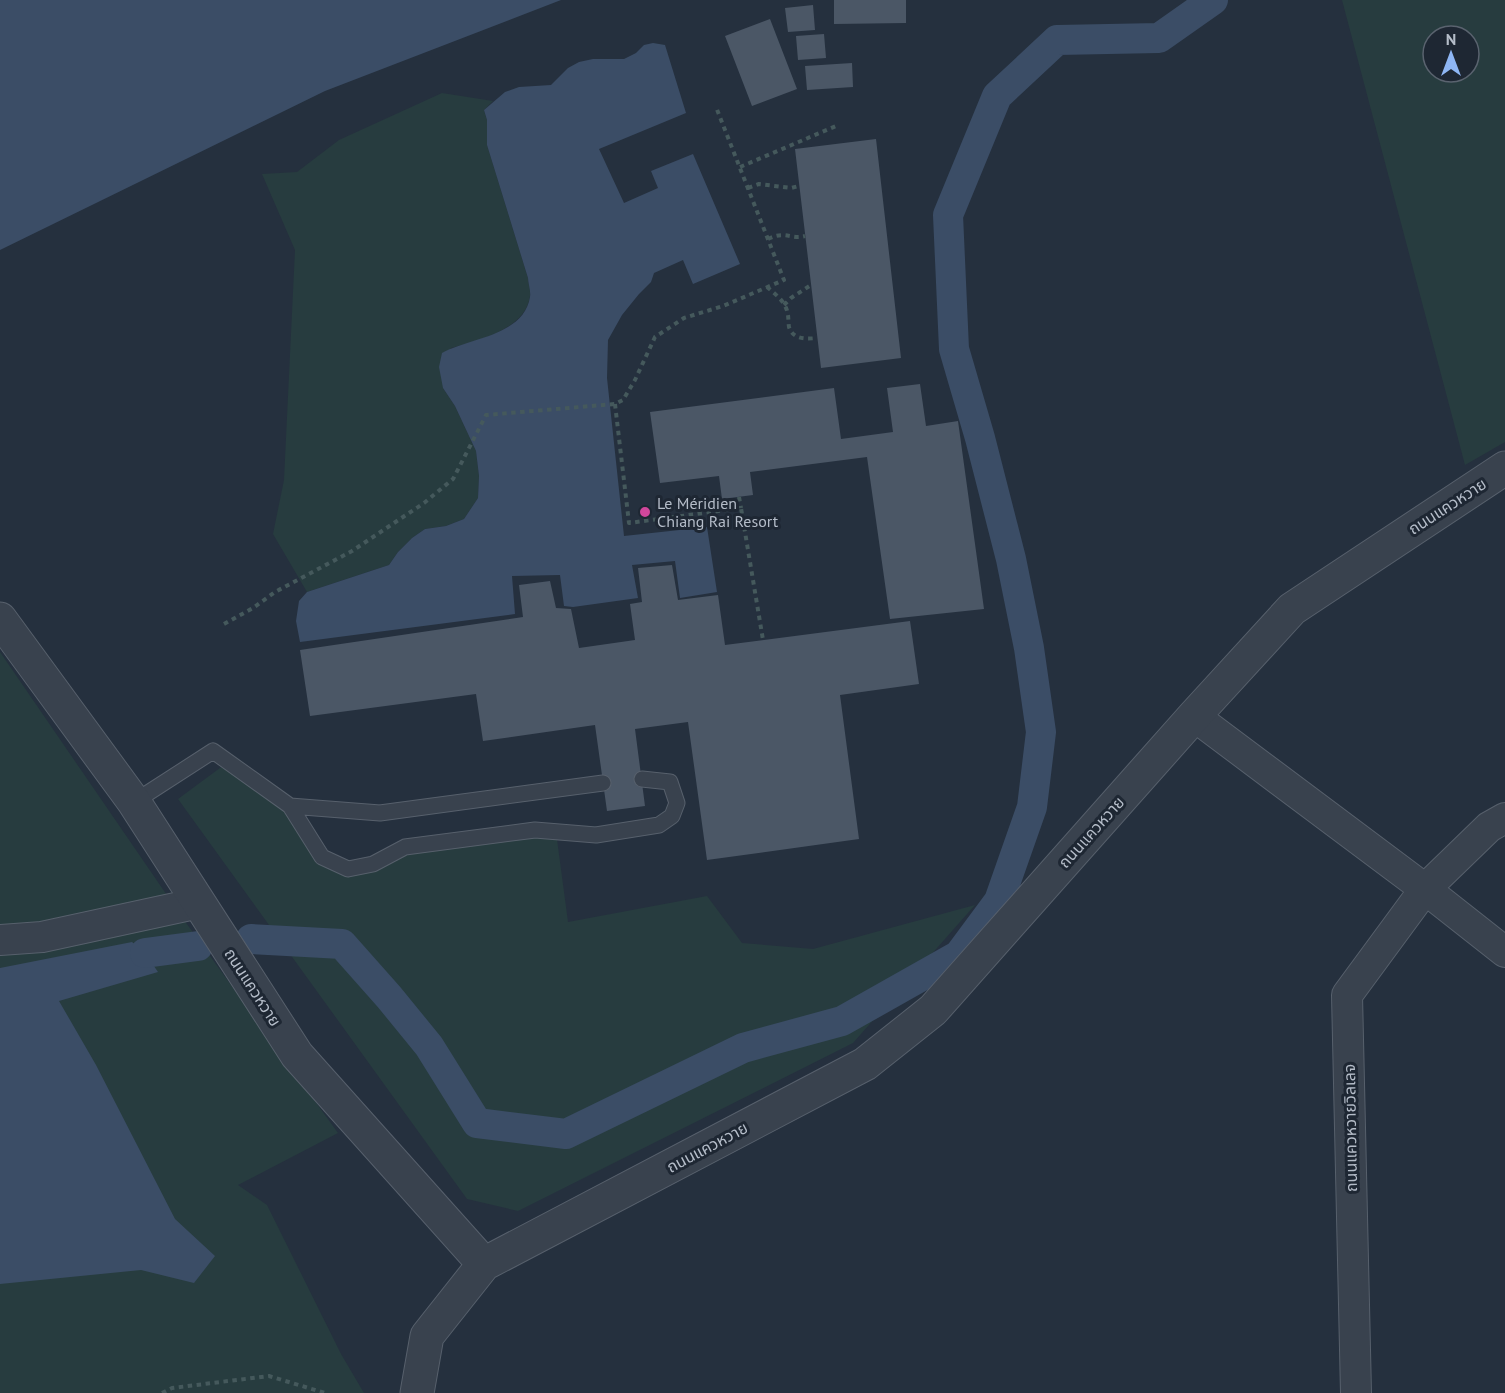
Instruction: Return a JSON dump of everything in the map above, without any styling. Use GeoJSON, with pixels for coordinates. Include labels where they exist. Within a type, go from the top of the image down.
{"type":"FeatureCollection","features":[{"type":"Feature","properties":{"kind":"street","name":"ถนนแควหวาย"},"geometry":{"type":"LineString","coordinates":[[0,619],[134,802],[297,1055],[484,1264],[865,1064],[933,1010],[1292,609],[1505,468]]}},
{"type":"Feature","properties":{"kind":"street"},"geometry":{"type":"LineString","coordinates":[[1194,716],[1425,889],[1505,952]]}},
{"type":"Feature","properties":{"kind":"street","name":"ถนนแควหวายวิลเลจ"},"geometry":{"type":"LineString","coordinates":[[1356,1393],[1347,995],[1425,889],[1489,827],[1505,818]]}},
{"type":"Feature","properties":{"kind":"street"},"geometry":{"type":"LineString","coordinates":[[0,940],[42,937],[199,903]]}},
{"type":"Feature","properties":{"kind":"street"},"geometry":{"type":"LineString","coordinates":[[417,1393],[427,1336],[484,1264]]}},
{"type":"Feature","properties":{"kind":"lane"},"geometry":{"type":"LineString","coordinates":[[134,802],[213,751],[290,806],[322,857],[348,869],[373,864],[405,847],[535,830],[596,835],[659,825],[672,816],[677,803],[670,782],[642,778]]}},
{"type":"Feature","properties":{"kind":"lane"},"geometry":{"type":"LineString","coordinates":[[290,806],[380,813],[603,783]]}},
{"type":"Feature","properties":{"kind":"path"},"geometry":{"type":"LineString","coordinates":[[224,624],[253,608],[275,592],[351,551],[416,509],[453,479],[486,415],[615,404],[623,400],[635,380],[655,337],[684,318],[723,306],[784,280],[716,107]]}},
{"type":"Feature","properties":{"kind":"path"},"geometry":{"type":"LineString","coordinates":[[740,167],[836,126]]}},
{"type":"Feature","properties":{"kind":"path"},"geometry":{"type":"LineString","coordinates":[[748,188],[759,184],[791,188],[799,186]]}},
{"type":"Feature","properties":{"kind":"path"},"geometry":{"type":"LineString","coordinates":[[768,239],[784,234],[801,238],[806,236]]}},
{"type":"Feature","properties":{"kind":"path"},"geometry":{"type":"LineString","coordinates":[[784,305],[790,298],[811,285]]}},
{"type":"Feature","properties":{"kind":"path"},"geometry":{"type":"LineString","coordinates":[[767,287],[788,311],[789,327],[793,334],[799,338],[817,338]]}},
{"type":"Feature","properties":{"kind":"path"},"geometry":{"type":"LineString","coordinates":[[615,404],[629,523],[741,507]]}},
{"type":"Feature","properties":{"kind":"path"},"geometry":{"type":"LineString","coordinates":[[739,497],[763,640]]}},
{"type":"Feature","properties":{"kind":"path"},"geometry":{"type":"LineString","coordinates":[[162,1393],[172,1388],[269,1376],[325,1393]]}},
{"type":"Feature","properties":{"kind":"green space"},"geometry":{"type":"Polygon","coordinates":[[[1342,0],[1505,0],[1505,442],[1465,465],[1342,0]]]}},
{"type":"Feature","properties":{"kind":"green space"},"geometry":{"type":"Polygon","coordinates":[[[442,93],[493,101],[484,110],[487,120],[487,145],[528,278],[530,292],[527,307],[510,325],[487,337],[451,348],[443,388],[455,406],[476,451],[479,476],[478,498],[464,519],[446,526],[425,529],[398,552],[389,565],[307,592],[273,534],[284,480],[295,250],[262,174],[297,172],[339,140],[442,93]]]}},
{"type":"Feature","properties":{"kind":"green space"},"geometry":{"type":"Polygon","coordinates":[[[0,652],[184,920],[338,1133],[238,1185],[267,1205],[341,1354],[364,1393],[0,1393],[0,652]]]}},
{"type":"Feature","properties":{"kind":"green space"},"geometry":{"type":"Polygon","coordinates":[[[228,762],[290,806],[322,857],[348,869],[405,847],[556,832],[568,922],[707,896],[742,943],[813,949],[975,905],[853,1043],[518,1211],[467,1199],[178,799],[228,762]]]}},
{"type":"Feature","properties":{"kind":"water"},"geometry":{"type":"Polygon","coordinates":[[[0,0],[561,0],[325,91],[0,250],[0,0]]]}},
{"type":"Feature","properties":{"kind":"water"},"geometry":{"type":"Polygon","coordinates":[[[653,43],[665,45],[686,113],[599,149],[624,203],[658,188],[651,171],[693,154],[740,264],[693,284],[683,260],[654,273],[651,282],[622,315],[608,340],[607,378],[624,536],[707,527],[717,592],[680,598],[675,561],[632,565],[638,598],[573,607],[564,606],[560,575],[512,576],[515,614],[300,642],[296,621],[299,601],[307,592],[389,565],[412,538],[425,529],[446,526],[464,519],[478,498],[479,476],[476,451],[455,406],[443,388],[439,367],[442,353],[506,328],[526,310],[530,297],[528,278],[487,145],[487,120],[484,110],[505,92],[519,87],[551,85],[568,68],[579,62],[593,59],[624,59],[636,53],[644,45],[653,43]]]}},
{"type":"Feature","properties":{"kind":"water"},"geometry":{"type":"Polygon","coordinates":[[[132,942],[145,953],[158,972],[59,1001],[96,1065],[175,1219],[215,1256],[194,1283],[141,1270],[0,1284],[0,968],[132,942]]]}},
{"type":"Feature","properties":{"kind":"building"},"geometry":{"type":"Polygon","coordinates":[[[834,0],[906,0],[906,23],[834,24],[834,0]]]}},
{"type":"Feature","properties":{"kind":"building"},"geometry":{"type":"Polygon","coordinates":[[[813,5],[815,30],[788,32],[785,8],[813,5]]]}},
{"type":"Feature","properties":{"kind":"building"},"geometry":{"type":"Polygon","coordinates":[[[770,19],[797,89],[752,106],[725,36],[770,19]]]}},
{"type":"Feature","properties":{"kind":"building"},"geometry":{"type":"Polygon","coordinates":[[[824,34],[826,58],[798,60],[796,36],[824,34]]]}},
{"type":"Feature","properties":{"kind":"building"},"geometry":{"type":"Polygon","coordinates":[[[852,63],[853,87],[807,90],[805,66],[852,63]]]}},
{"type":"Feature","properties":{"kind":"building"},"geometry":{"type":"Polygon","coordinates":[[[876,139],[901,358],[821,368],[795,149],[876,139]]]}},
{"type":"Feature","properties":{"kind":"building"},"geometry":{"type":"Polygon","coordinates":[[[920,384],[926,426],[958,421],[984,609],[890,619],[867,457],[750,472],[753,495],[722,499],[719,476],[660,483],[650,412],[834,388],[841,439],[893,432],[887,388],[920,384]]]}},
{"type":"Feature","properties":{"kind":"building"},"geometry":{"type":"Polygon","coordinates":[[[672,565],[678,600],[718,595],[725,645],[910,621],[919,684],[840,695],[859,839],[707,860],[688,722],[635,729],[645,806],[607,811],[595,725],[483,741],[476,694],[310,716],[300,650],[523,617],[519,585],[550,581],[556,608],[571,609],[579,648],[635,640],[630,604],[642,602],[638,568],[672,565]]]}},
{"type":"Feature","properties":{"kind":"waterway"},"geometry":{"type":"LineString","coordinates":[[251,939],[342,944],[429,1046],[477,1123],[566,1134],[743,1048],[842,1021],[959,955],[999,901],[1032,807],[1041,732],[1029,648],[1011,559],[954,349],[948,215],[997,96],[1057,40],[1159,38],[1213,0]]}},
{"type":"Feature","properties":{"kind":"waterway"},"geometry":{"type":"LineString","coordinates":[[145,953],[198,946]]}},
{"type":"Feature","properties":{"kind":"place","name":"Le Méridien Chiang Rai Resort"},"geometry":{"type":"Point","coordinates":[645,512]}}]}
